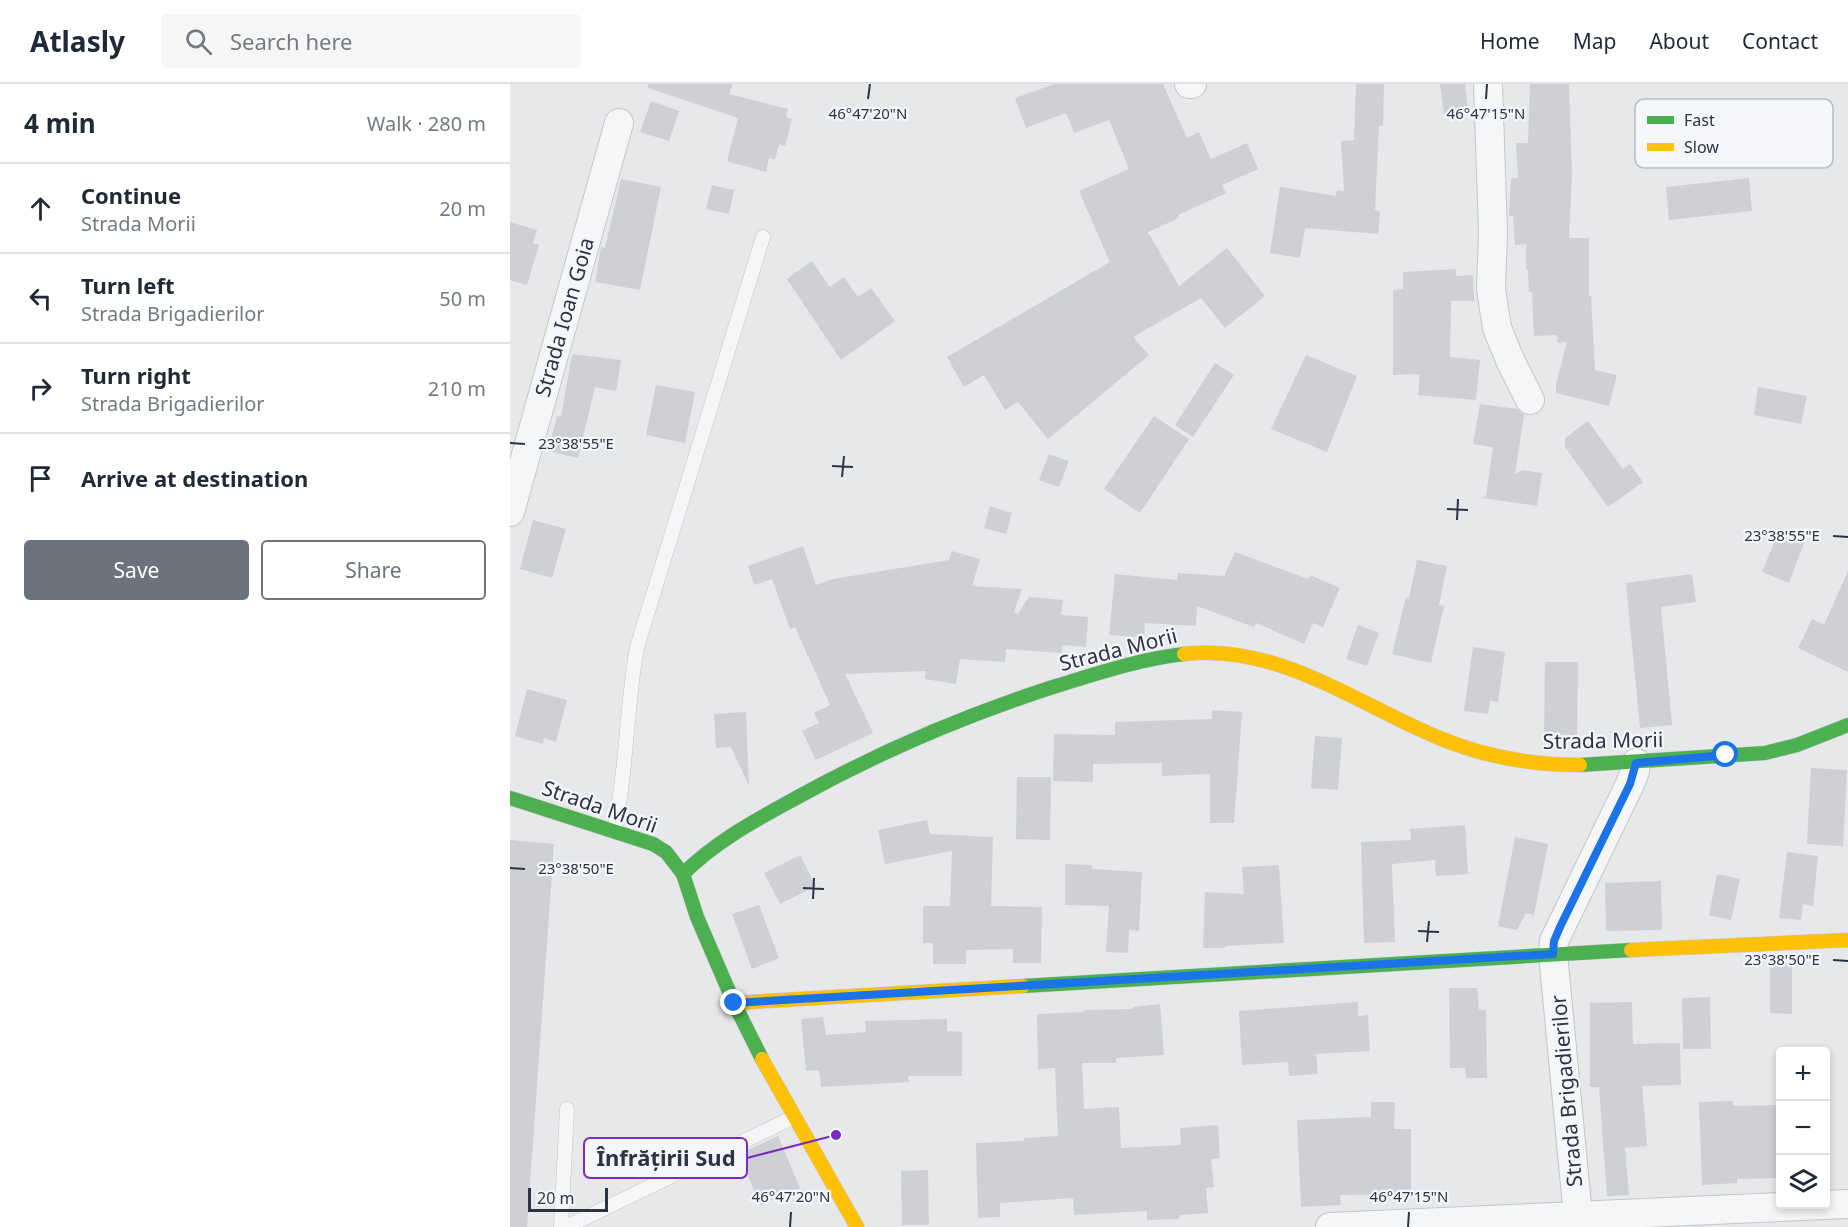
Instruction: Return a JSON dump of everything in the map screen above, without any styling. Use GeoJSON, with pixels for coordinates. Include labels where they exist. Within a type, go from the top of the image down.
{"type":"FeatureCollection","features":[{"type":"Feature","properties":{"kind":"street"},"geometry":{"type":"LineString","coordinates":[[1488,84],[1493,232],[1491,289],[1497,328],[1530,400]]}},
{"type":"Feature","properties":{"kind":"street","name":"Strada Ioan Goia"},"geometry":{"type":"LineString","coordinates":[[510,512],[619,123]]}},
{"type":"Feature","properties":{"kind":"street","name":"Strada Morii"},"geometry":{"type":"LineString","coordinates":[[510,798],[652,844],[666,852],[683,874],[712,847],[752,823],[835,776],[922,736],[1025,696],[1114,669],[1194,652],[1231,654],[1270,661],[1319,680],[1428,734],[1479,753],[1526,763],[1581,765],[1636,763],[1765,753],[1804,743],[1848,725]]}},
{"type":"Feature","properties":{"kind":"street","name":"Strada Brigadierilor"},"geometry":{"type":"LineString","coordinates":[[1579,1221],[1553,954],[1554,941],[1630,784],[1636,763]]}},
{"type":"Feature","properties":{"kind":"street"},"geometry":{"type":"LineString","coordinates":[[683,874],[697,917],[734,1003],[767,1070],[857,1227]]}},
{"type":"Feature","properties":{"kind":"street"},"geometry":{"type":"LineString","coordinates":[[734,1003],[1553,954],[1848,940]]}},
{"type":"Feature","properties":{"kind":"street"},"geometry":{"type":"LineString","coordinates":[[1330,1227],[1579,1221],[1848,1204]]}},
{"type":"Feature","properties":{"kind":"lane"},"geometry":{"type":"LineString","coordinates":[[614,831],[619,810],[628,712],[637,647],[763,237]]}},
{"type":"Feature","properties":{"kind":"lane"},"geometry":{"type":"LineString","coordinates":[[561,1227],[567,1109]]}},
{"type":"Feature","properties":{"kind":"lane"},"geometry":{"type":"LineString","coordinates":[[566,1227],[794,1117]]}},
{"type":"Feature","properties":{"kind":"building"},"geometry":{"type":"Polygon","coordinates":[[[648,84],[733,84],[729,94],[788,109],[786,117],[792,119],[785,146],[779,144],[775,160],[769,158],[766,172],[727,161],[738,118],[648,88],[648,84]]]}},
{"type":"Feature","properties":{"kind":"building"},"geometry":{"type":"Polygon","coordinates":[[[1054,84],[1163,84],[1187,138],[1199,132],[1211,159],[1247,143],[1258,169],[1222,185],[1226,193],[1148,232],[1179,286],[1227,248],[1265,296],[1225,328],[1201,298],[1133,337],[1149,355],[1048,439],[1018,402],[1005,410],[984,375],[964,387],[947,357],[1110,262],[1079,191],[1129,169],[1109,120],[1074,133],[1066,113],[1026,128],[1015,98],[1054,84]]]}},
{"type":"Feature","properties":{"kind":"building"},"geometry":{"type":"Polygon","coordinates":[[[1356,84],[1384,84],[1383,126],[1379,126],[1375,210],[1380,211],[1378,234],[1305,228],[1300,258],[1270,253],[1280,187],[1336,196],[1337,190],[1344,191],[1341,141],[1354,140],[1356,84]]]}},
{"type":"Feature","properties":{"kind":"building"},"geometry":{"type":"Polygon","coordinates":[[[1440,84],[1465,84],[1468,111],[1444,114],[1440,84]]]}},
{"type":"Feature","properties":{"kind":"building"},"geometry":{"type":"Polygon","coordinates":[[[1530,84],[1569,84],[1572,174],[1569,238],[1589,238],[1589,296],[1591,296],[1595,370],[1617,375],[1609,406],[1556,393],[1556,384],[1567,342],[1558,343],[1557,335],[1534,336],[1532,292],[1529,292],[1528,270],[1526,270],[1526,244],[1515,245],[1513,216],[1509,216],[1511,178],[1518,178],[1516,143],[1528,143],[1530,84]]]}},
{"type":"Feature","properties":{"kind":"building"},"geometry":{"type":"Polygon","coordinates":[[[651,101],[679,111],[669,141],[640,132],[651,101]]]}},
{"type":"Feature","properties":{"kind":"building"},"geometry":{"type":"Polygon","coordinates":[[[1749,178],[1752,211],[1669,220],[1666,187],[1749,178]]]}},
{"type":"Feature","properties":{"kind":"building"},"geometry":{"type":"Polygon","coordinates":[[[621,179],[661,187],[640,290],[595,282],[601,247],[605,248],[621,179]]]}},
{"type":"Feature","properties":{"kind":"building"},"geometry":{"type":"Polygon","coordinates":[[[712,185],[734,190],[729,214],[706,209],[712,185]]]}},
{"type":"Feature","properties":{"kind":"building"},"geometry":{"type":"Polygon","coordinates":[[[510,222],[537,230],[533,243],[539,245],[527,285],[510,280],[510,222]]]}},
{"type":"Feature","properties":{"kind":"building"},"geometry":{"type":"Polygon","coordinates":[[[812,261],[830,287],[844,277],[858,297],[871,288],[895,321],[841,360],[787,279],[812,261]]]}},
{"type":"Feature","properties":{"kind":"building"},"geometry":{"type":"Polygon","coordinates":[[[1456,269],[1456,276],[1473,275],[1474,301],[1451,301],[1450,357],[1480,360],[1476,400],[1418,395],[1420,374],[1393,375],[1393,290],[1403,289],[1403,272],[1456,269]]]}},
{"type":"Feature","properties":{"kind":"building"},"geometry":{"type":"Polygon","coordinates":[[[572,354],[621,360],[616,391],[595,387],[578,458],[548,451],[557,416],[561,417],[572,354]]]}},
{"type":"Feature","properties":{"kind":"building"},"geometry":{"type":"Polygon","coordinates":[[[1306,355],[1357,376],[1327,452],[1271,429],[1306,355]]]}},
{"type":"Feature","properties":{"kind":"building"},"geometry":{"type":"Polygon","coordinates":[[[1215,363],[1234,375],[1193,437],[1175,425],[1215,363]]]}},
{"type":"Feature","properties":{"kind":"building"},"geometry":{"type":"Polygon","coordinates":[[[656,385],[695,392],[685,443],[646,435],[656,385]]]}},
{"type":"Feature","properties":{"kind":"building"},"geometry":{"type":"Polygon","coordinates":[[[1758,387],[1807,396],[1801,424],[1754,415],[1758,387]]]}},
{"type":"Feature","properties":{"kind":"building"},"geometry":{"type":"Polygon","coordinates":[[[1480,404],[1517,409],[1524,415],[1515,474],[1522,470],[1542,473],[1537,506],[1483,498],[1486,496],[1493,447],[1473,444],[1480,404]]]}},
{"type":"Feature","properties":{"kind":"building"},"geometry":{"type":"Polygon","coordinates":[[[1154,416],[1189,439],[1140,513],[1104,489],[1154,416]]]}},
{"type":"Feature","properties":{"kind":"building"},"geometry":{"type":"Polygon","coordinates":[[[1588,421],[1623,469],[1630,464],[1643,482],[1608,507],[1565,447],[1565,438],[1588,421]]]}},
{"type":"Feature","properties":{"kind":"building"},"geometry":{"type":"Polygon","coordinates":[[[1049,454],[1069,461],[1059,487],[1039,480],[1049,454]]]}},
{"type":"Feature","properties":{"kind":"building"},"geometry":{"type":"Polygon","coordinates":[[[990,506],[1012,513],[1006,534],[984,528],[990,506]]]}},
{"type":"Feature","properties":{"kind":"building"},"geometry":{"type":"Polygon","coordinates":[[[533,520],[566,529],[552,578],[520,569],[533,520]]]}},
{"type":"Feature","properties":{"kind":"building"},"geometry":{"type":"Polygon","coordinates":[[[1780,528],[1806,538],[1789,583],[1762,572],[1780,528]]]}},
{"type":"Feature","properties":{"kind":"building"},"geometry":{"type":"Polygon","coordinates":[[[803,546],[816,585],[833,579],[949,560],[952,551],[980,559],[972,586],[1022,589],[1014,612],[1018,614],[1029,597],[1063,600],[1061,615],[1088,617],[1086,647],[1062,645],[1062,653],[1006,649],[1005,662],[960,659],[956,684],[925,679],[926,671],[845,674],[873,733],[816,760],[802,731],[819,723],[814,713],[830,705],[795,627],[790,629],[772,579],[754,585],[748,566],[803,546]]]}},
{"type":"Feature","properties":{"kind":"building"},"geometry":{"type":"Polygon","coordinates":[[[1235,552],[1308,579],[1310,575],[1340,588],[1323,627],[1313,623],[1304,644],[1256,623],[1254,627],[1197,606],[1196,626],[1145,623],[1144,638],[1109,635],[1115,574],[1177,580],[1178,573],[1224,576],[1235,552]]]}},
{"type":"Feature","properties":{"kind":"building"},"geometry":{"type":"Polygon","coordinates":[[[1417,560],[1447,566],[1439,605],[1444,606],[1431,663],[1392,654],[1406,597],[1409,598],[1417,560]]]}},
{"type":"Feature","properties":{"kind":"building"},"geometry":{"type":"Polygon","coordinates":[[[1848,571],[1848,672],[1798,648],[1812,619],[1824,625],[1848,571]]]}},
{"type":"Feature","properties":{"kind":"building"},"geometry":{"type":"Polygon","coordinates":[[[1692,574],[1696,602],[1661,607],[1672,725],[1640,728],[1626,583],[1692,574]]]}},
{"type":"Feature","properties":{"kind":"building"},"geometry":{"type":"Polygon","coordinates":[[[1358,625],[1379,633],[1367,666],[1346,659],[1358,625]]]}},
{"type":"Feature","properties":{"kind":"building"},"geometry":{"type":"Polygon","coordinates":[[[1473,647],[1505,652],[1498,702],[1490,701],[1488,714],[1464,711],[1473,647]]]}},
{"type":"Feature","properties":{"kind":"building"},"geometry":{"type":"Polygon","coordinates":[[[1545,662],[1578,662],[1577,740],[1544,740],[1545,662]]]}},
{"type":"Feature","properties":{"kind":"building"},"geometry":{"type":"Polygon","coordinates":[[[527,689],[567,700],[556,742],[544,738],[543,744],[515,736],[527,689]]]}},
{"type":"Feature","properties":{"kind":"building"},"geometry":{"type":"Polygon","coordinates":[[[1212,710],[1242,712],[1234,823],[1210,823],[1210,774],[1162,776],[1162,763],[1093,764],[1093,782],[1053,781],[1054,734],[1115,735],[1115,722],[1212,719],[1212,710]]]}},
{"type":"Feature","properties":{"kind":"building"},"geometry":{"type":"Polygon","coordinates":[[[746,712],[749,786],[731,747],[716,748],[714,714],[746,712]]]}},
{"type":"Feature","properties":{"kind":"building"},"geometry":{"type":"Polygon","coordinates":[[[1315,736],[1342,738],[1338,790],[1311,788],[1315,736]]]}},
{"type":"Feature","properties":{"kind":"building"},"geometry":{"type":"Polygon","coordinates":[[[1811,768],[1847,770],[1843,846],[1807,844],[1811,768]]]}},
{"type":"Feature","properties":{"kind":"building"},"geometry":{"type":"Polygon","coordinates":[[[1017,777],[1051,777],[1050,840],[1016,839],[1017,777]]]}},
{"type":"Feature","properties":{"kind":"building"},"geometry":{"type":"Polygon","coordinates":[[[927,820],[930,834],[993,837],[991,906],[1042,907],[1041,963],[1013,963],[1013,949],[966,950],[966,964],[933,964],[933,943],[923,943],[923,906],[950,906],[952,851],[885,864],[878,830],[927,820]]]}},
{"type":"Feature","properties":{"kind":"building"},"geometry":{"type":"Polygon","coordinates":[[[1465,825],[1468,874],[1436,876],[1435,860],[1392,864],[1395,942],[1364,943],[1361,842],[1411,840],[1410,829],[1465,825]]]}},
{"type":"Feature","properties":{"kind":"building"},"geometry":{"type":"Polygon","coordinates":[[[1515,837],[1548,844],[1534,915],[1526,913],[1517,930],[1498,926],[1515,837]]]}},
{"type":"Feature","properties":{"kind":"building"},"geometry":{"type":"Polygon","coordinates":[[[510,840],[554,844],[527,1227],[510,1227],[510,840]]]}},
{"type":"Feature","properties":{"kind":"building"},"geometry":{"type":"Polygon","coordinates":[[[1787,852],[1818,856],[1813,906],[1803,904],[1801,920],[1779,918],[1787,852]]]}},
{"type":"Feature","properties":{"kind":"building"},"geometry":{"type":"Polygon","coordinates":[[[800,855],[816,886],[780,904],[764,873],[800,855]]]}},
{"type":"Feature","properties":{"kind":"building"},"geometry":{"type":"Polygon","coordinates":[[[1065,864],[1092,865],[1092,869],[1142,872],[1139,931],[1129,930],[1128,953],[1106,952],[1109,906],[1065,905],[1065,864]]]}},
{"type":"Feature","properties":{"kind":"building"},"geometry":{"type":"Polygon","coordinates":[[[1279,865],[1284,943],[1203,948],[1205,892],[1244,894],[1242,867],[1279,865]]]}},
{"type":"Feature","properties":{"kind":"building"},"geometry":{"type":"Polygon","coordinates":[[[1717,874],[1740,879],[1731,920],[1709,915],[1717,874]]]}},
{"type":"Feature","properties":{"kind":"building"},"geometry":{"type":"Polygon","coordinates":[[[1661,881],[1662,930],[1606,931],[1605,883],[1661,881]]]}},
{"type":"Feature","properties":{"kind":"building"},"geometry":{"type":"Polygon","coordinates":[[[759,905],[779,958],[752,969],[732,914],[759,905]]]}},
{"type":"Feature","properties":{"kind":"building"},"geometry":{"type":"Polygon","coordinates":[[[1770,963],[1792,963],[1792,1014],[1770,1013],[1770,963]]]}},
{"type":"Feature","properties":{"kind":"building"},"geometry":{"type":"Polygon","coordinates":[[[1449,988],[1477,988],[1479,1010],[1486,1010],[1487,1078],[1466,1078],[1465,1068],[1450,1068],[1449,988]]]}},
{"type":"Feature","properties":{"kind":"building"},"geometry":{"type":"Polygon","coordinates":[[[1710,997],[1711,1049],[1683,1049],[1682,998],[1710,997]]]}},
{"type":"Feature","properties":{"kind":"building"},"geometry":{"type":"Polygon","coordinates":[[[1358,1002],[1358,1016],[1368,1015],[1370,1051],[1316,1054],[1318,1074],[1289,1076],[1288,1062],[1242,1065],[1239,1011],[1358,1002]]]}},
{"type":"Feature","properties":{"kind":"building"},"geometry":{"type":"Polygon","coordinates":[[[1632,1002],[1633,1044],[1680,1043],[1681,1085],[1642,1086],[1647,1146],[1625,1148],[1629,1195],[1607,1196],[1599,1087],[1590,1087],[1590,1003],[1632,1002]]]}},
{"type":"Feature","properties":{"kind":"building"},"geometry":{"type":"Polygon","coordinates":[[[1160,1004],[1164,1055],[1116,1058],[1116,1063],[1082,1063],[1084,1109],[1119,1107],[1121,1148],[1181,1145],[1180,1128],[1218,1125],[1220,1158],[1211,1159],[1214,1187],[1206,1188],[1208,1213],[1179,1215],[1179,1219],[1147,1220],[1147,1211],[1074,1215],[1073,1198],[1000,1203],[1000,1217],[978,1218],[976,1143],[1024,1141],[1024,1138],[1058,1136],[1055,1068],[1038,1069],[1037,1014],[1133,1009],[1133,1007],[1160,1004]]]}},
{"type":"Feature","properties":{"kind":"building"},"geometry":{"type":"Polygon","coordinates":[[[823,1017],[826,1035],[866,1032],[865,1021],[947,1019],[947,1031],[962,1032],[962,1076],[908,1076],[909,1082],[821,1087],[819,1070],[806,1071],[801,1019],[823,1017]]]}},
{"type":"Feature","properties":{"kind":"building"},"geometry":{"type":"Polygon","coordinates":[[[1733,1101],[1733,1106],[1776,1105],[1776,1178],[1737,1179],[1737,1183],[1702,1185],[1699,1102],[1733,1101]]]}},
{"type":"Feature","properties":{"kind":"building"},"geometry":{"type":"Polygon","coordinates":[[[1371,1102],[1395,1102],[1394,1129],[1411,1129],[1411,1194],[1340,1195],[1341,1205],[1301,1207],[1297,1120],[1371,1117],[1371,1102]]]}},
{"type":"Feature","properties":{"kind":"building"},"geometry":{"type":"Polygon","coordinates":[[[778,1136],[800,1188],[760,1205],[739,1154],[778,1136]]]}},
{"type":"Feature","properties":{"kind":"building"},"geometry":{"type":"Polygon","coordinates":[[[928,1170],[929,1225],[902,1225],[901,1171],[928,1170]]]}},
{"type":"Feature","properties":{"kind":"traffic: fast"},"geometry":{"type":"LineString","coordinates":[[683,874],[723,841],[766,815],[827,781],[923,736],[989,709],[1103,671],[1184,654]]}},
{"type":"Feature","properties":{"kind":"traffic: fast"},"geometry":{"type":"LineString","coordinates":[[1580,765],[1765,753],[1797,745],[1848,725]]}},
{"type":"Feature","properties":{"kind":"traffic: fast"},"geometry":{"type":"LineString","coordinates":[[510,798],[653,844],[666,852],[683,874],[697,917],[734,1003],[762,1059]]}},
{"type":"Feature","properties":{"kind":"traffic: fast"},"geometry":{"type":"LineString","coordinates":[[1023,986],[1631,950]]}},
{"type":"Feature","properties":{"kind":"traffic: slow"},"geometry":{"type":"LineString","coordinates":[[1184,654],[1218,653],[1283,666],[1437,737],[1472,750],[1525,761],[1580,765]]}},
{"type":"Feature","properties":{"kind":"traffic: slow"},"geometry":{"type":"LineString","coordinates":[[1631,950],[1848,940]]}},
{"type":"Feature","properties":{"kind":"traffic: slow"},"geometry":{"type":"LineString","coordinates":[[734,1003],[1023,986]]}},
{"type":"Feature","properties":{"kind":"traffic: slow"},"geometry":{"type":"LineString","coordinates":[[762,1059],[857,1227]]}},
{"type":"Feature","properties":{"kind":"place","name":"Înfrățirii Sud"},"geometry":{"type":"Point","coordinates":[836,1135]}},
{"type":"Feature","properties":{"kind":"route"},"geometry":{"type":"LineString","coordinates":[[734,1003],[1553,954],[1554,941],[1560,927],[1630,784],[1636,763],[1726,755]]}}]}
